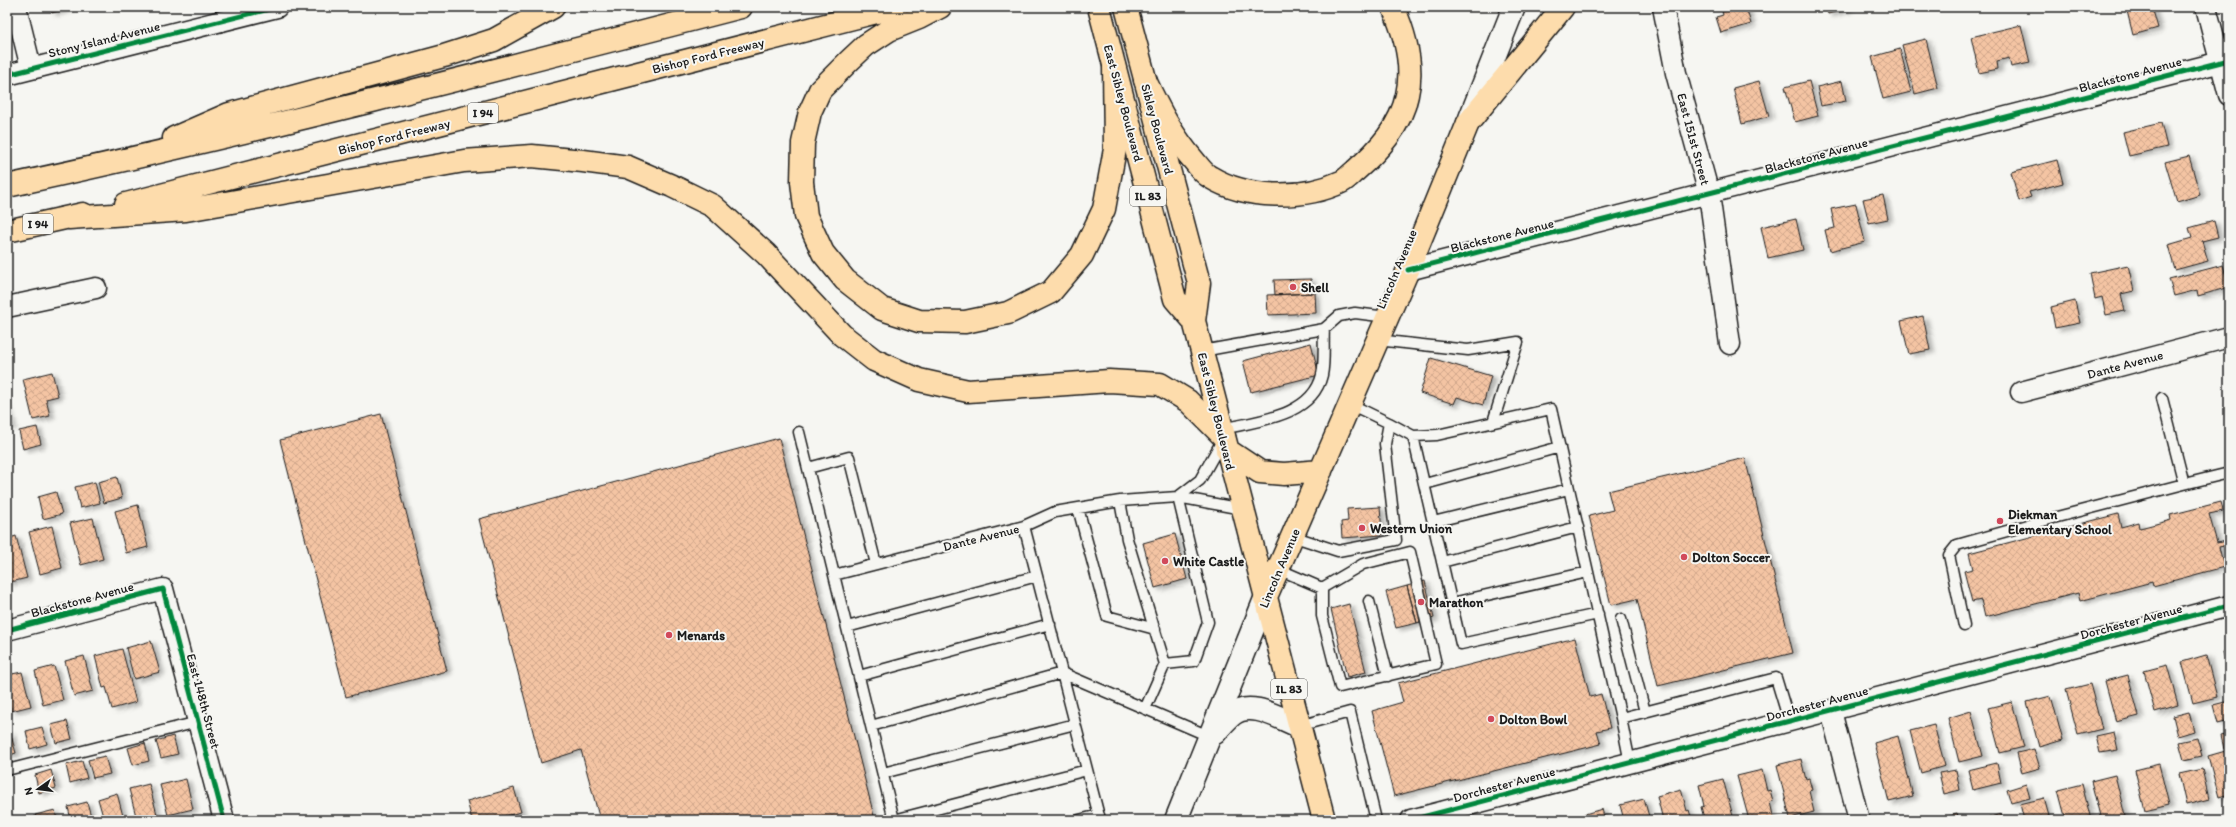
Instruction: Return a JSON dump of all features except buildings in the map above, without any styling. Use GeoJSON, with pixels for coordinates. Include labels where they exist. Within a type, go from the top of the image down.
{"type":"FeatureCollection","features":[{"type":"Feature","properties":{"kind":"main road"},"geometry":{"type":"LineString","coordinates":[[124,161],[229,114],[444,56],[494,40],[553,7]]}},
{"type":"Feature","properties":{"kind":"main road"},"geometry":{"type":"LineString","coordinates":[[7,186],[124,161],[405,93],[741,7]]}},
{"type":"Feature","properties":{"kind":"main road","name":"Bishop Ford Freeway"},"geometry":{"type":"LineString","coordinates":[[7,231],[69,218],[896,7]]}},
{"type":"Feature","properties":{"kind":"main road"},"geometry":{"type":"LineString","coordinates":[[940,7],[919,18],[888,30],[866,45],[850,60],[820,90],[810,112],[803,143],[802,182],[806,216],[823,253],[846,280],[882,309],[919,321],[965,322],[1008,313],[1051,292],[1082,255],[1104,209],[1115,149],[1114,66]]}},
{"type":"Feature","properties":{"kind":"main road"},"geometry":{"type":"LineString","coordinates":[[1146,80],[1160,112],[1179,143],[1209,177],[1237,189],[1277,196],[1307,193],[1342,182],[1370,157],[1394,130],[1407,95],[1409,55],[1401,25],[1393,7]]}},
{"type":"Feature","properties":{"kind":"main road"},"geometry":{"type":"LineString","coordinates":[[1468,123],[1562,7]]}},
{"type":"Feature","properties":{"kind":"main road","name":"Sibley Boulevard"},"geometry":{"type":"LineString","coordinates":[[1127,11],[1199,283],[1194,321]]}},
{"type":"Feature","properties":{"kind":"main road","name":"East Sibley Boulevard"},"geometry":{"type":"LineString","coordinates":[[1101,15],[1175,299],[1194,321],[1265,599],[1324,820]]}},
{"type":"Feature","properties":{"kind":"main road","name":"Lincoln Avenue"},"geometry":{"type":"LineString","coordinates":[[1265,599],[1388,317],[1468,123]]}},
{"type":"Feature","properties":{"kind":"main road"},"geometry":{"type":"LineString","coordinates":[[69,218],[186,210],[464,161],[532,156],[582,160],[628,167],[713,206],[766,254],[842,335],[874,360],[919,380],[968,391],[1109,381],[1160,384],[1188,401],[1224,439],[1260,472],[1284,474],[1320,471]]}},
{"type":"Feature","properties":{"kind":"street"},"geometry":{"type":"LineString","coordinates":[[16,7],[31,68]]}},
{"type":"Feature","properties":{"kind":"street","name":"Stony Island Avenue"},"geometry":{"type":"LineString","coordinates":[[7,75],[277,7]]}},
{"type":"Feature","properties":{"kind":"street","name":"Lincoln Avenue"},"geometry":{"type":"LineString","coordinates":[[1468,123],[1514,7]]}},
{"type":"Feature","properties":{"kind":"street","name":"East 151st Street"},"geometry":{"type":"LineString","coordinates":[[1663,7],[1676,72],[1709,194],[1730,344]]}},
{"type":"Feature","properties":{"kind":"street"},"geometry":{"type":"LineString","coordinates":[[2206,7],[2225,61],[2229,95]]}},
{"type":"Feature","properties":{"kind":"street","name":"Blackstone Avenue"},"geometry":{"type":"LineString","coordinates":[[1408,270],[2225,61]]}},
{"type":"Feature","properties":{"kind":"street"},"geometry":{"type":"LineString","coordinates":[[7,307],[96,288]]}},
{"type":"Feature","properties":{"kind":"street","name":"Dante Avenue"},"geometry":{"type":"LineString","coordinates":[[2021,392],[2229,337]]}},
{"type":"Feature","properties":{"kind":"street","name":"Blackstone Avenue"},"geometry":{"type":"LineString","coordinates":[[7,630],[163,589]]}},
{"type":"Feature","properties":{"kind":"street","name":"East 148th Street"},"geometry":{"type":"LineString","coordinates":[[163,589],[224,820]]}},
{"type":"Feature","properties":{"kind":"street","name":"Lincoln Avenue"},"geometry":{"type":"LineString","coordinates":[[1176,820],[1211,737],[1265,599]]}},
{"type":"Feature","properties":{"kind":"street","name":"Dorchester Avenue"},"geometry":{"type":"LineString","coordinates":[[1411,820],[2229,606]]}},
{"type":"Feature","properties":{"kind":"street"},"geometry":{"type":"LineString","coordinates":[[1211,737],[1233,714],[1248,709],[1257,709],[1299,726]]}},
{"type":"Feature","properties":{"kind":"street"},"geometry":{"type":"LineString","coordinates":[[1831,711],[1857,820]]}},
{"type":"Feature","properties":{"kind":"lane"},"geometry":{"type":"LineString","coordinates":[[1202,351],[1324,329],[1339,316],[1355,313],[1388,317]]}},
{"type":"Feature","properties":{"kind":"lane"},"geometry":{"type":"LineString","coordinates":[[1178,497],[1200,480],[1224,439],[1292,411],[1311,397],[1322,375],[1324,329]]}},
{"type":"Feature","properties":{"kind":"lane"},"geometry":{"type":"LineString","coordinates":[[1377,340],[1468,350],[1518,342],[1493,422]]}},
{"type":"Feature","properties":{"kind":"lane"},"geometry":{"type":"LineString","coordinates":[[2162,398],[2184,484]]}},
{"type":"Feature","properties":{"kind":"lane"},"geometry":{"type":"LineString","coordinates":[[1350,404],[1413,436],[1437,435],[1551,409],[1598,614],[1630,763]]}},
{"type":"Feature","properties":{"kind":"lane"},"geometry":{"type":"LineString","coordinates":[[1292,536],[1338,551],[1396,540],[1385,444],[1389,423]]}},
{"type":"Feature","properties":{"kind":"lane"},"geometry":{"type":"LineString","coordinates":[[799,432],[894,820],[1087,770]]}},
{"type":"Feature","properties":{"kind":"lane"},"geometry":{"type":"LineString","coordinates":[[1413,436],[1461,644],[1598,614]]}},
{"type":"Feature","properties":{"kind":"lane"},"geometry":{"type":"LineString","coordinates":[[1425,484],[1560,447]]}},
{"type":"Feature","properties":{"kind":"lane"},"geometry":{"type":"LineString","coordinates":[[808,468],[849,457],[876,564]]}},
{"type":"Feature","properties":{"kind":"lane"},"geometry":{"type":"LineString","coordinates":[[1964,626],[1949,554],[1957,545],[2057,517],[2229,473]]}},
{"type":"Feature","properties":{"kind":"lane"},"geometry":{"type":"LineString","coordinates":[[1433,522],[1569,489]]}},
{"type":"Feature","properties":{"kind":"lane"},"geometry":{"type":"LineString","coordinates":[[1165,664],[1194,661],[1208,622],[1178,497]]}},
{"type":"Feature","properties":{"kind":"lane"},"geometry":{"type":"LineString","coordinates":[[1024,526],[1054,512],[1120,501],[1178,497],[1242,509]]}},
{"type":"Feature","properties":{"kind":"lane"},"geometry":{"type":"LineString","coordinates":[[1120,501],[1127,539],[1165,664],[1145,709]]}},
{"type":"Feature","properties":{"kind":"lane"},"geometry":{"type":"LineString","coordinates":[[1078,508],[1107,616],[1155,629]]}},
{"type":"Feature","properties":{"kind":"lane","name":"Dante Avenue"},"geometry":{"type":"LineString","coordinates":[[834,575],[1024,526],[1099,817]]}},
{"type":"Feature","properties":{"kind":"lane"},"geometry":{"type":"LineString","coordinates":[[1442,562],[1578,527]]}},
{"type":"Feature","properties":{"kind":"lane"},"geometry":{"type":"LineString","coordinates":[[1410,552],[1436,664],[1340,687],[1322,616],[1322,588],[1363,564],[1410,552]]}},
{"type":"Feature","properties":{"kind":"lane"},"geometry":{"type":"LineString","coordinates":[[1278,569],[1322,588]]}},
{"type":"Feature","properties":{"kind":"lane"},"geometry":{"type":"LineString","coordinates":[[1452,603],[1588,572]]}},
{"type":"Feature","properties":{"kind":"lane"},"geometry":{"type":"LineString","coordinates":[[847,627],[1037,576]]}},
{"type":"Feature","properties":{"kind":"lane"},"geometry":{"type":"LineString","coordinates":[[1369,601],[1388,676]]}},
{"type":"Feature","properties":{"kind":"lane"},"geometry":{"type":"LineString","coordinates":[[1621,619],[1645,712]]}},
{"type":"Feature","properties":{"kind":"lane"},"geometry":{"type":"LineString","coordinates":[[859,676],[1050,624]]}},
{"type":"Feature","properties":{"kind":"lane"},"geometry":{"type":"LineString","coordinates":[[871,726],[1062,673],[1211,737]]}},
{"type":"Feature","properties":{"kind":"lane"},"geometry":{"type":"LineString","coordinates":[[1621,718],[1776,678],[1789,721]]}},
{"type":"Feature","properties":{"kind":"lane"},"geometry":{"type":"LineString","coordinates":[[1299,726],[1350,712],[1376,820]]}},
{"type":"Feature","properties":{"kind":"lane"},"geometry":{"type":"LineString","coordinates":[[7,770],[198,722]]}},
{"type":"Feature","properties":{"kind":"lane"},"geometry":{"type":"LineString","coordinates":[[883,773],[1075,724]]}},
{"type":"Feature","properties":{"kind":"lane"},"geometry":{"type":"LineString","coordinates":[[1079,820],[1099,817]]}},
{"type":"Feature","properties":{"kind":"cycle path"},"geometry":{"type":"LineString","coordinates":[[7,75],[277,7]]}},
{"type":"Feature","properties":{"kind":"cycle path"},"geometry":{"type":"LineString","coordinates":[[1408,270],[2229,60]]}},
{"type":"Feature","properties":{"kind":"cycle path"},"geometry":{"type":"LineString","coordinates":[[7,630],[163,589],[224,820]]}},
{"type":"Feature","properties":{"kind":"cycle path"},"geometry":{"type":"LineString","coordinates":[[1411,820],[2229,606]]}},
{"type":"Feature","properties":{"kind":"place","name":"Shell"},"geometry":{"type":"Point","coordinates":[1293,287]}},
{"type":"Feature","properties":{"kind":"place","name":"Diekman Elementary School"},"geometry":{"type":"Point","coordinates":[2000,521]}},
{"type":"Feature","properties":{"kind":"place","name":"Western Union"},"geometry":{"type":"Point","coordinates":[1362,528]}},
{"type":"Feature","properties":{"kind":"place","name":"Dolton Soccer"},"geometry":{"type":"Point","coordinates":[1684,557]}},
{"type":"Feature","properties":{"kind":"place","name":"White Castle"},"geometry":{"type":"Point","coordinates":[1165,561]}},
{"type":"Feature","properties":{"kind":"place","name":"Marathon"},"geometry":{"type":"Point","coordinates":[1421,602]}},
{"type":"Feature","properties":{"kind":"place","name":"Menards"},"geometry":{"type":"Point","coordinates":[669,635]}},
{"type":"Feature","properties":{"kind":"place","name":"Dolton Bowl"},"geometry":{"type":"Point","coordinates":[1491,719]}}]}
